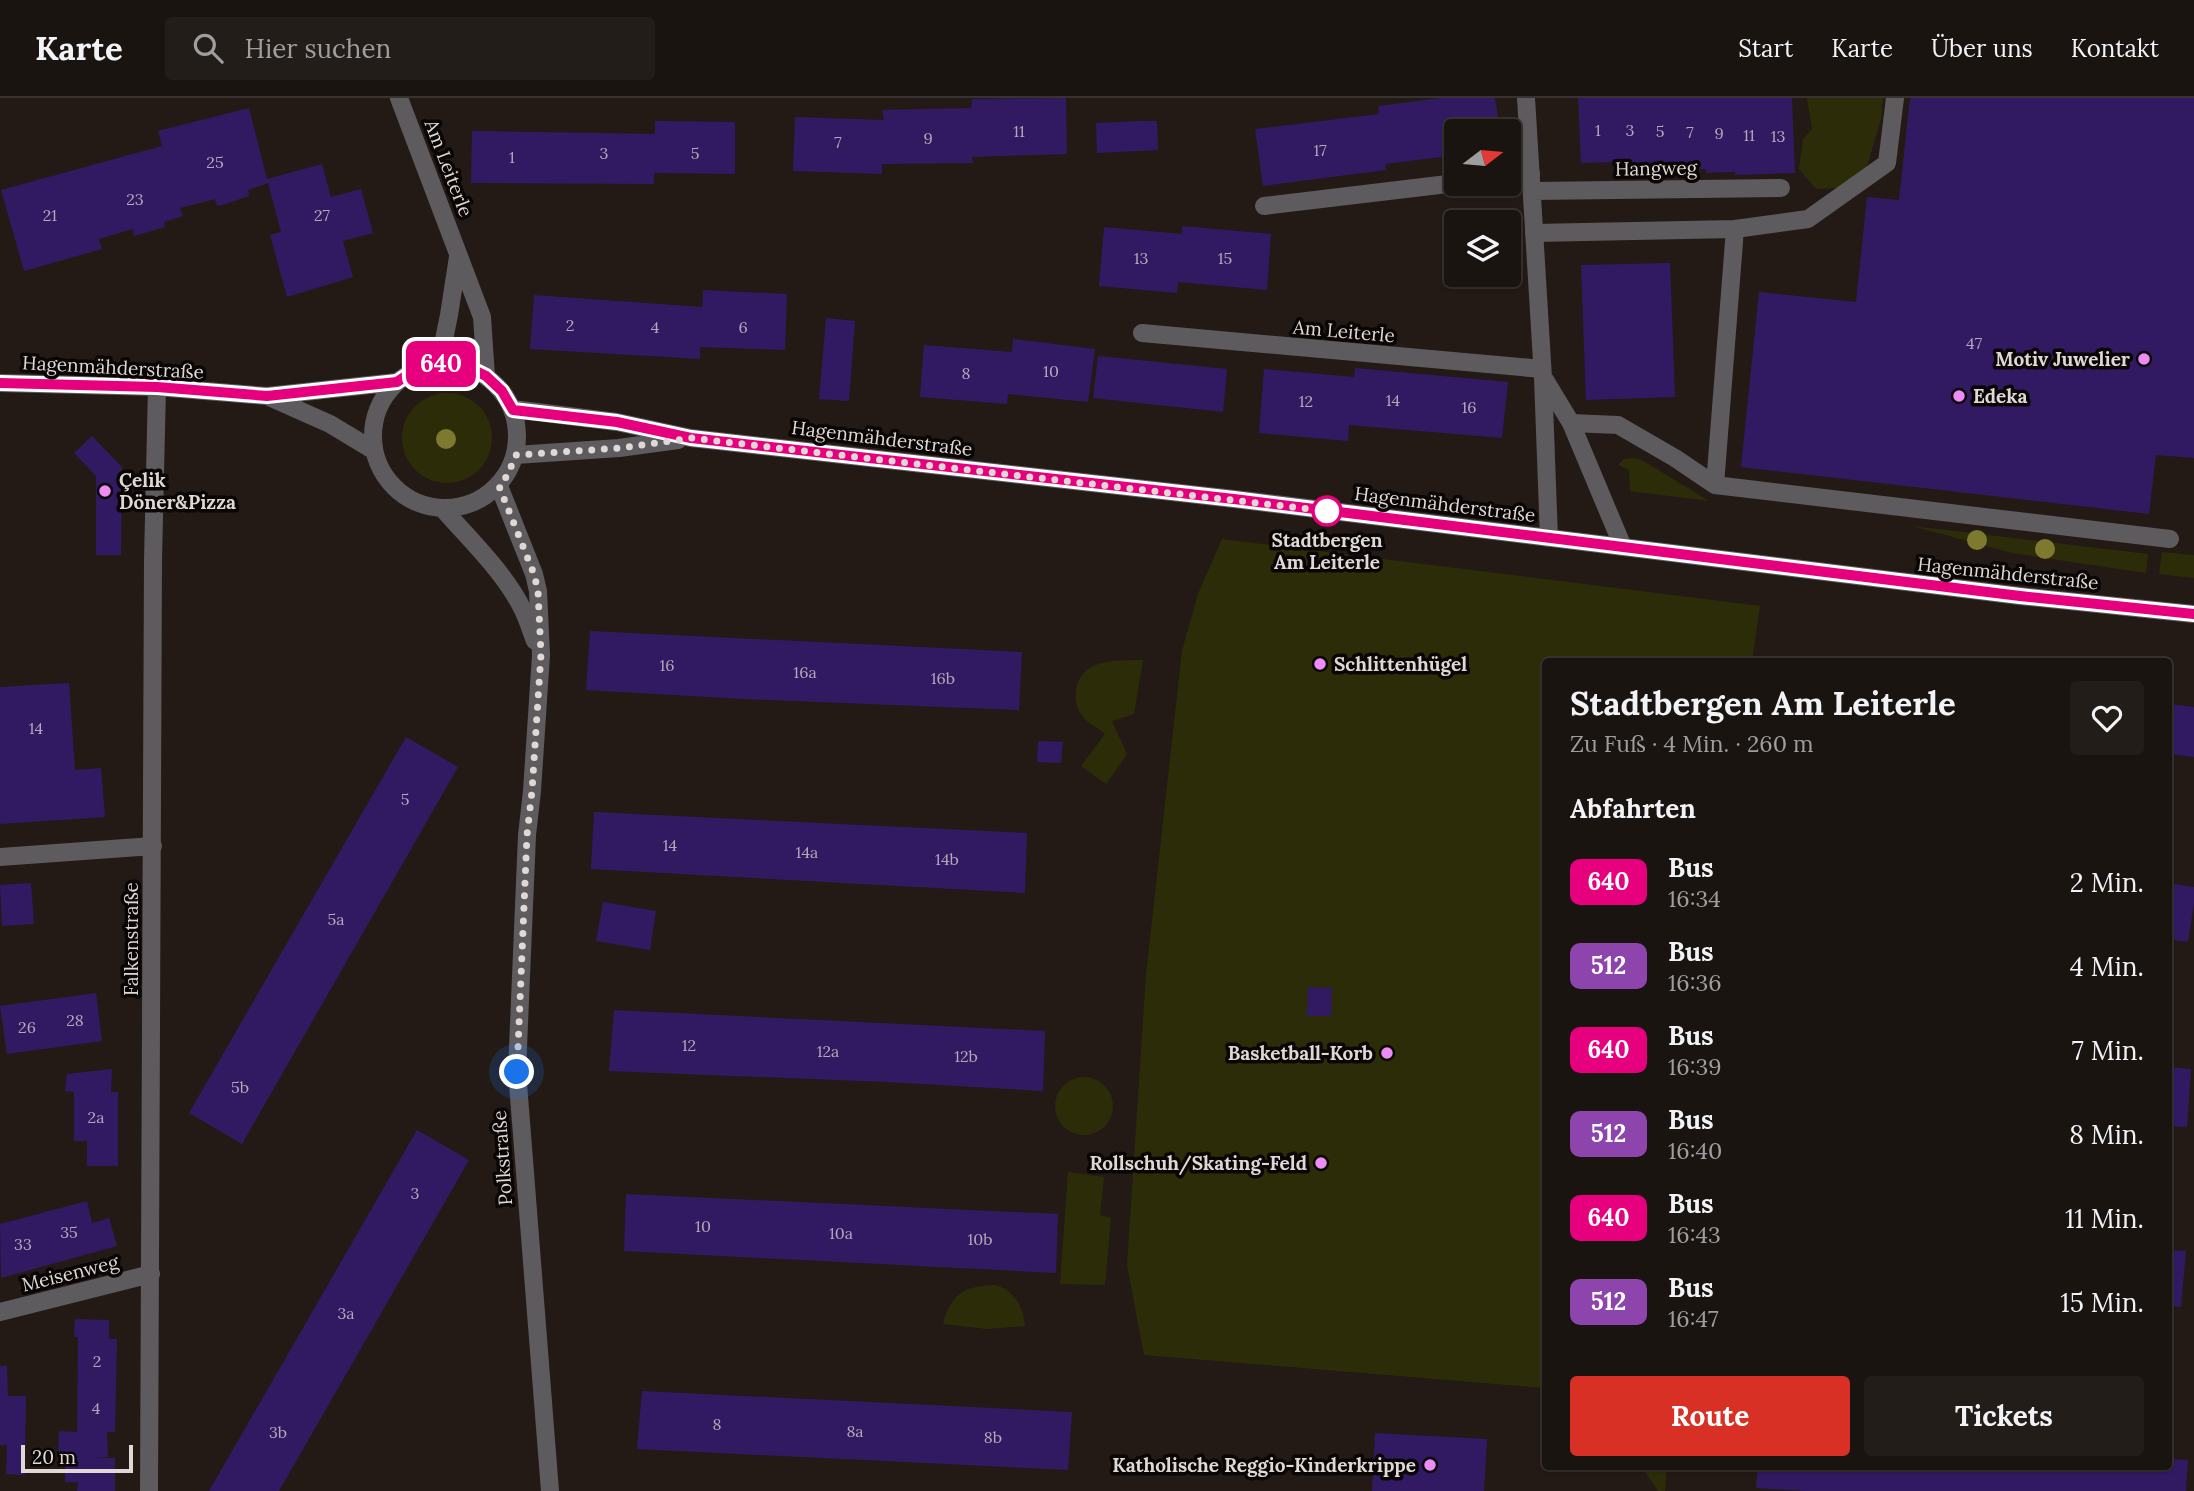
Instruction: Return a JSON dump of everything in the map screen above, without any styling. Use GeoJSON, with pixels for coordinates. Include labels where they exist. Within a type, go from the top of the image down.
{"type":"FeatureCollection","features":[{"type":"Feature","properties":{"kind":"street","name":"Am Leiterle"},"geometry":{"type":"LineString","coordinates":[[399,98],[482,317],[486,376]]}},
{"type":"Feature","properties":{"kind":"street"},"geometry":{"type":"LineString","coordinates":[[1526,98],[1543,373],[1549,538]]}},
{"type":"Feature","properties":{"kind":"street"},"geometry":{"type":"LineString","coordinates":[[1534,233],[1735,229],[1808,219],[1887,163],[1895,98]]}},
{"type":"Feature","properties":{"kind":"street"},"geometry":{"type":"LineString","coordinates":[[1521,180],[1532,183]]}},
{"type":"Feature","properties":{"kind":"street","name":"Hangweg"},"geometry":{"type":"LineString","coordinates":[[1532,183],[1781,188]]}},
{"type":"Feature","properties":{"kind":"street"},"geometry":{"type":"LineString","coordinates":[[1264,206],[1444,184]]}},
{"type":"Feature","properties":{"kind":"street"},"geometry":{"type":"LineString","coordinates":[[1714,485],[1735,229]]}},
{"type":"Feature","properties":{"kind":"street"},"geometry":{"type":"LineString","coordinates":[[439,364],[459,254]]}},
{"type":"Feature","properties":{"kind":"street","name":"Am Leiterle"},"geometry":{"type":"LineString","coordinates":[[1142,333],[1543,373]]}},
{"type":"Feature","properties":{"kind":"street","name":"Hagenmähderstraße"},"geometry":{"type":"LineString","coordinates":[[0,383],[157,387],[267,396],[397,382],[416,369],[439,364],[464,365],[486,376],[502,391],[513,410],[518,432],[516,455],[507,476],[493,492],[470,505],[444,510]]}},
{"type":"Feature","properties":{"kind":"street"},"geometry":{"type":"LineString","coordinates":[[1543,373],[1571,423],[1623,547]]}},
{"type":"Feature","properties":{"kind":"street"},"geometry":{"type":"LineString","coordinates":[[397,382],[382,401],[373,425],[373,450],[387,480],[412,502],[444,510]]}},
{"type":"Feature","properties":{"kind":"street","name":"Falkenstraße"},"geometry":{"type":"LineString","coordinates":[[149,1491],[153,560],[157,387]]}},
{"type":"Feature","properties":{"kind":"street","name":"Hagenmähderstraße"},"geometry":{"type":"LineString","coordinates":[[267,396],[330,424],[373,450]]}},
{"type":"Feature","properties":{"kind":"street","name":"Hagenmähderstraße"},"geometry":{"type":"LineString","coordinates":[[513,410],[617,422],[691,438],[1234,499],[2020,596],[2194,614]]}},
{"type":"Feature","properties":{"kind":"street"},"geometry":{"type":"LineString","coordinates":[[1544,421],[1618,425],[1675,458],[1714,485],[2170,539]]}},
{"type":"Feature","properties":{"kind":"street","name":"Hagenmähderstraße"},"geometry":{"type":"LineString","coordinates":[[516,455],[620,448],[691,438]]}},
{"type":"Feature","properties":{"kind":"street","name":"Polkstraße"},"geometry":{"type":"LineString","coordinates":[[499,486],[534,574],[538,591],[541,654],[527,835],[517,1072],[550,1491]]}},
{"type":"Feature","properties":{"kind":"street","name":"Polkstraße"},"geometry":{"type":"LineString","coordinates":[[444,510],[514,595],[541,654]]}},
{"type":"Feature","properties":{"kind":"street"},"geometry":{"type":"LineString","coordinates":[[0,857],[153,846]]}},
{"type":"Feature","properties":{"kind":"street","name":"Meisenweg"},"geometry":{"type":"LineString","coordinates":[[0,1312],[150,1274]]}},
{"type":"Feature","properties":{"kind":"shaded area"},"geometry":{"type":"Polygon","coordinates":[[[1807,98],[1883,98],[1881,119],[1865,173],[1838,188],[1816,189],[1799,169],[1803,139],[1812,129],[1807,98]]]}},
{"type":"Feature","properties":{"kind":"shaded area"},"geometry":{"type":"Polygon","coordinates":[[[447,393],[464,396],[479,406],[489,421],[492,438],[489,455],[479,470],[464,480],[447,483],[430,480],[415,470],[405,455],[402,438],[405,421],[415,406],[430,396],[447,393]]]}},
{"type":"Feature","properties":{"kind":"shaded area"},"geometry":{"type":"Polygon","coordinates":[[[1624,459],[1642,460],[1709,501],[1630,491],[1629,470],[1618,465],[1624,459]]]}},
{"type":"Feature","properties":{"kind":"shaded area"},"geometry":{"type":"Polygon","coordinates":[[[1912,526],[2148,554],[2146,573],[2012,553],[1912,526]]]}},
{"type":"Feature","properties":{"kind":"shaded area"},"geometry":{"type":"Polygon","coordinates":[[[1222,539],[1760,606],[1752,658],[1542,658],[1542,1388],[1144,1355],[1127,1265],[1146,975],[1182,651],[1198,594],[1222,539]]]}},
{"type":"Feature","properties":{"kind":"shaded area"},"geometry":{"type":"Polygon","coordinates":[[[2162,552],[2194,555],[2194,578],[2159,574],[2162,552]]]}},
{"type":"Feature","properties":{"kind":"shaded area"},"geometry":{"type":"Polygon","coordinates":[[[1143,660],[1134,714],[1112,721],[1127,754],[1106,784],[1081,766],[1105,734],[1080,712],[1076,699],[1079,681],[1084,672],[1101,663],[1143,660]]]}},
{"type":"Feature","properties":{"kind":"shaded area"},"geometry":{"type":"Polygon","coordinates":[[[1084,1077],[1105,1085],[1113,1106],[1105,1127],[1084,1135],[1063,1127],[1055,1106],[1063,1085],[1084,1077]]]}},
{"type":"Feature","properties":{"kind":"shaded area"},"geometry":{"type":"Polygon","coordinates":[[[1068,1172],[1104,1177],[1100,1215],[1111,1218],[1105,1285],[1060,1284],[1068,1172]]]}},
{"type":"Feature","properties":{"kind":"shaded area"},"geometry":{"type":"Polygon","coordinates":[[[975,1287],[1002,1287],[1016,1300],[1025,1326],[987,1329],[943,1324],[950,1305],[960,1294],[975,1287]]]}},
{"type":"Feature","properties":{"kind":"shaded area"},"geometry":{"type":"Polygon","coordinates":[[[1644,1470],[1667,1470],[1665,1491],[1658,1491],[1644,1470]]]}},
{"type":"Feature","properties":{"kind":"building"},"geometry":{"type":"Polygon","coordinates":[[[1066,98],[1067,154],[972,157],[973,163],[882,164],[882,174],[793,171],[795,117],[884,120],[882,110],[971,108],[972,99],[1066,98]]]}},
{"type":"Feature","properties":{"kind":"building"},"geometry":{"type":"Polygon","coordinates":[[[1440,98],[1495,98],[1498,119],[1444,119],[1444,157],[1385,164],[1386,170],[1263,186],[1255,129],[1379,114],[1378,106],[1440,98]]]}},
{"type":"Feature","properties":{"kind":"building"},"geometry":{"type":"Polygon","coordinates":[[[1578,98],[1792,98],[1795,173],[1735,175],[1735,172],[1706,173],[1706,169],[1646,168],[1646,164],[1581,163],[1578,98]]]}},
{"type":"Feature","properties":{"kind":"building"},"geometry":{"type":"Polygon","coordinates":[[[1910,98],[2194,98],[2194,458],[2156,455],[2149,514],[1741,467],[1759,292],[1856,302],[1867,197],[1899,200],[1910,98]]]}},
{"type":"Feature","properties":{"kind":"building"},"geometry":{"type":"Polygon","coordinates":[[[249,108],[267,179],[322,164],[331,197],[361,189],[373,233],[343,241],[353,277],[287,297],[270,235],[281,232],[268,183],[248,190],[249,196],[226,204],[217,206],[215,199],[180,208],[183,216],[164,222],[165,227],[134,236],[133,229],[99,239],[102,249],[24,271],[1,190],[162,146],[158,131],[249,108]]]}},
{"type":"Feature","properties":{"kind":"building"},"geometry":{"type":"Polygon","coordinates":[[[655,121],[735,122],[735,174],[654,173],[654,184],[471,183],[472,131],[655,134],[655,121]]]}},
{"type":"Feature","properties":{"kind":"building"},"geometry":{"type":"Polygon","coordinates":[[[1157,121],[1158,150],[1097,153],[1096,123],[1157,121]]]}},
{"type":"Feature","properties":{"kind":"building"},"geometry":{"type":"Polygon","coordinates":[[[1182,226],[1271,234],[1267,290],[1178,282],[1177,293],[1099,286],[1104,227],[1182,234],[1182,226]]]}},
{"type":"Feature","properties":{"kind":"building"},"geometry":{"type":"Polygon","coordinates":[[[1670,263],[1675,397],[1586,400],[1581,265],[1670,263]]]}},
{"type":"Feature","properties":{"kind":"building"},"geometry":{"type":"Polygon","coordinates":[[[703,290],[787,294],[785,350],[700,347],[700,359],[530,349],[534,295],[702,307],[703,290]]]}},
{"type":"Feature","properties":{"kind":"building"},"geometry":{"type":"Polygon","coordinates":[[[826,318],[855,321],[849,401],[819,399],[826,318]]]}},
{"type":"Feature","properties":{"kind":"building"},"geometry":{"type":"Polygon","coordinates":[[[1013,339],[1095,349],[1088,402],[1008,394],[1007,404],[920,397],[924,345],[1012,352],[1013,339]]]}},
{"type":"Feature","properties":{"kind":"building"},"geometry":{"type":"Polygon","coordinates":[[[1098,356],[1227,369],[1223,412],[1093,398],[1098,356]]]}},
{"type":"Feature","properties":{"kind":"building"},"geometry":{"type":"Polygon","coordinates":[[[1355,368],[1508,382],[1502,438],[1349,425],[1348,441],[1259,433],[1264,369],[1354,377],[1355,368]]]}},
{"type":"Feature","properties":{"kind":"building"},"geometry":{"type":"Polygon","coordinates":[[[92,436],[122,467],[121,555],[96,555],[96,476],[74,453],[92,436]]]}},
{"type":"Feature","properties":{"kind":"building"},"geometry":{"type":"Polygon","coordinates":[[[590,631],[1022,652],[1019,710],[586,690],[590,631]]]}},
{"type":"Feature","properties":{"kind":"building"},"geometry":{"type":"Polygon","coordinates":[[[69,683],[75,770],[101,768],[105,817],[0,824],[0,687],[69,683]]]}},
{"type":"Feature","properties":{"kind":"building"},"geometry":{"type":"Polygon","coordinates":[[[2172,704],[2194,707],[2194,757],[2172,754],[2172,704]]]}},
{"type":"Feature","properties":{"kind":"building"},"geometry":{"type":"Polygon","coordinates":[[[406,737],[458,767],[242,1144],[189,1113],[406,737]]]}},
{"type":"Feature","properties":{"kind":"building"},"geometry":{"type":"Polygon","coordinates":[[[1038,741],[1063,742],[1061,763],[1037,762],[1038,741]]]}},
{"type":"Feature","properties":{"kind":"building"},"geometry":{"type":"Polygon","coordinates":[[[594,812],[1027,833],[1025,893],[591,869],[594,812]]]}},
{"type":"Feature","properties":{"kind":"building"},"geometry":{"type":"Polygon","coordinates":[[[31,883],[34,924],[2,926],[0,885],[31,883]]]}},
{"type":"Feature","properties":{"kind":"building"},"geometry":{"type":"Polygon","coordinates":[[[2172,884],[2194,887],[2188,942],[2172,940],[2172,884]]]}},
{"type":"Feature","properties":{"kind":"building"},"geometry":{"type":"Polygon","coordinates":[[[603,902],[656,911],[650,950],[596,941],[603,902]]]}},
{"type":"Feature","properties":{"kind":"building"},"geometry":{"type":"Polygon","coordinates":[[[1308,987],[1332,988],[1331,1016],[1307,1016],[1308,987]]]}},
{"type":"Feature","properties":{"kind":"building"},"geometry":{"type":"Polygon","coordinates":[[[96,993],[102,1041],[7,1054],[0,1006],[96,993]]]}},
{"type":"Feature","properties":{"kind":"building"},"geometry":{"type":"Polygon","coordinates":[[[614,1010],[1045,1031],[1043,1091],[609,1071],[614,1010]]]}},
{"type":"Feature","properties":{"kind":"building"},"geometry":{"type":"Polygon","coordinates":[[[2172,1067],[2191,1069],[2187,1127],[2172,1126],[2172,1067]]]}},
{"type":"Feature","properties":{"kind":"building"},"geometry":{"type":"Polygon","coordinates":[[[112,1069],[111,1092],[118,1092],[118,1166],[87,1166],[87,1141],[74,1141],[74,1092],[65,1091],[67,1074],[112,1069]]]}},
{"type":"Feature","properties":{"kind":"building"},"geometry":{"type":"Polygon","coordinates":[[[417,1130],[469,1160],[279,1491],[209,1491],[417,1130]]]}},
{"type":"Feature","properties":{"kind":"building"},"geometry":{"type":"Polygon","coordinates":[[[626,1194],[1058,1214],[1056,1273],[624,1251],[626,1194]]]}},
{"type":"Feature","properties":{"kind":"building"},"geometry":{"type":"Polygon","coordinates":[[[87,1201],[92,1223],[109,1218],[117,1246],[1,1278],[0,1224],[87,1201]]]}},
{"type":"Feature","properties":{"kind":"building"},"geometry":{"type":"Polygon","coordinates":[[[2172,1250],[2186,1251],[2181,1307],[2172,1306],[2172,1250]]]}},
{"type":"Feature","properties":{"kind":"building"},"geometry":{"type":"Polygon","coordinates":[[[75,1319],[109,1320],[109,1339],[117,1339],[115,1432],[107,1432],[108,1457],[94,1458],[115,1458],[115,1491],[77,1491],[78,1482],[65,1482],[65,1457],[58,1457],[59,1431],[77,1432],[78,1337],[74,1337],[75,1319]]]}},
{"type":"Feature","properties":{"kind":"building"},"geometry":{"type":"Polygon","coordinates":[[[0,1366],[7,1366],[8,1396],[26,1396],[25,1475],[6,1474],[7,1445],[0,1445],[0,1366]]]}},
{"type":"Feature","properties":{"kind":"building"},"geometry":{"type":"Polygon","coordinates":[[[642,1391],[1072,1412],[1068,1470],[637,1449],[642,1391]]]}},
{"type":"Feature","properties":{"kind":"building","name":"Katholische Reggio-Kinderkrippe"},"geometry":{"type":"Polygon","coordinates":[[[1375,1433],[1487,1439],[1484,1491],[1372,1491],[1375,1433]]]}},
{"type":"Feature","properties":{"kind":"building"},"geometry":{"type":"Polygon","coordinates":[[[2172,1459],[2188,1460],[2186,1491],[1806,1491],[1756,1488],[1758,1470],[2172,1470],[2172,1459]]]}},
{"type":"Feature","properties":{"kind":"bus line","name":"640"},"geometry":{"type":"LineString","coordinates":[[0,383],[157,387],[267,396],[397,382],[416,369],[439,364],[464,365],[486,376],[502,391],[513,410],[617,422],[691,438],[1234,499],[2020,596],[2194,614]]}},
{"type":"Feature","properties":{"kind":"place","name":"Motiv Juwelier"},"geometry":{"type":"Point","coordinates":[2144,359]}},
{"type":"Feature","properties":{"kind":"place","name":"Edeka"},"geometry":{"type":"Point","coordinates":[1959,396]}},
{"type":"Feature","properties":{"kind":"place","name":"Çelik Döner&Pizza"},"geometry":{"type":"Point","coordinates":[105,491]}},
{"type":"Feature","properties":{"kind":"place","name":"Stadtbergen Am Leiterle"},"geometry":{"type":"Point","coordinates":[1327,511]}},
{"type":"Feature","properties":{"kind":"place","name":"Schlittenhügel"},"geometry":{"type":"Point","coordinates":[1320,664]}},
{"type":"Feature","properties":{"kind":"place","name":"Basketball-Korb"},"geometry":{"type":"Point","coordinates":[1387,1053]}},
{"type":"Feature","properties":{"kind":"place","name":"Rollschuh/Skating-Feld"},"geometry":{"type":"Point","coordinates":[1321,1163]}},
{"type":"Feature","properties":{"kind":"place","name":"Katholische Reggio-Kinderkrippe"},"geometry":{"type":"Point","coordinates":[1430,1465]}},
{"type":"Feature","properties":{"kind":"route"},"geometry":{"type":"LineString","coordinates":[[517,1072],[527,835],[541,654],[538,591],[534,574],[499,486],[507,476],[516,455],[620,448],[691,438],[1327,511]]}}]}
